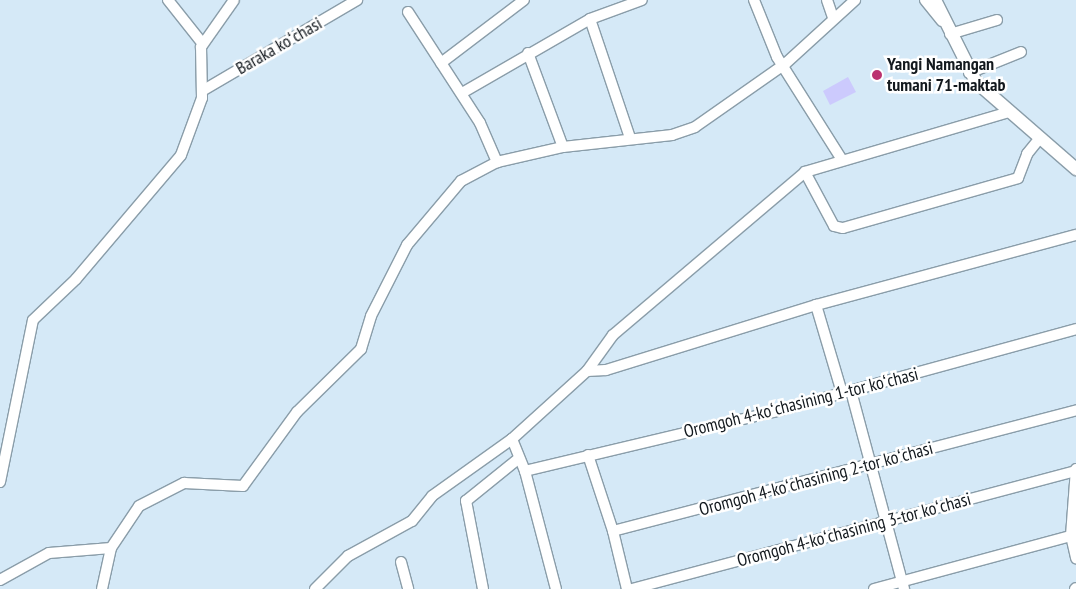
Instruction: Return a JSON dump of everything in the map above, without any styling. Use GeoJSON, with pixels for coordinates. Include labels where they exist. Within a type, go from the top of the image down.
{"type":"FeatureCollection","features":[{"type":"Feature","properties":{"kind":"main road"},"geometry":{"type":"LineString","coordinates":[[935,0],[969,73],[1009,112],[1076,169]]}},
{"type":"Feature","properties":{"kind":"street"},"geometry":{"type":"LineString","coordinates":[[168,0],[203,44]]}},
{"type":"Feature","properties":{"kind":"street"},"geometry":{"type":"LineString","coordinates":[[0,482],[33,320],[76,279],[173,166],[192,127],[202,91],[203,44],[234,0]]}},
{"type":"Feature","properties":{"kind":"street","name":"Baraka koʻchasi"},"geometry":{"type":"LineString","coordinates":[[202,91],[357,0]]}},
{"type":"Feature","properties":{"kind":"street"},"geometry":{"type":"LineString","coordinates":[[441,63],[524,0]]}},
{"type":"Feature","properties":{"kind":"street"},"geometry":{"type":"LineString","coordinates":[[462,92],[590,19],[642,0]]}},
{"type":"Feature","properties":{"kind":"street"},"geometry":{"type":"LineString","coordinates":[[754,0],[777,57],[785,64],[842,160]]}},
{"type":"Feature","properties":{"kind":"street"},"geometry":{"type":"LineString","coordinates":[[827,0],[833,17]]}},
{"type":"Feature","properties":{"kind":"street"},"geometry":{"type":"LineString","coordinates":[[102,589],[111,548],[139,506],[184,483],[242,486],[297,412],[361,349],[371,316],[407,245],[461,181],[497,162],[563,147],[630,138],[672,135],[695,127],[785,64],[833,17],[855,0]]}},
{"type":"Feature","properties":{"kind":"street"},"geometry":{"type":"LineString","coordinates":[[926,0],[949,31],[997,20]]}},
{"type":"Feature","properties":{"kind":"street"},"geometry":{"type":"LineString","coordinates":[[408,12],[462,92],[497,162]]}},
{"type":"Feature","properties":{"kind":"street"},"geometry":{"type":"LineString","coordinates":[[590,19],[630,138]]}},
{"type":"Feature","properties":{"kind":"street"},"geometry":{"type":"LineString","coordinates":[[969,73],[1021,52]]}},
{"type":"Feature","properties":{"kind":"street"},"geometry":{"type":"LineString","coordinates":[[528,53],[563,147]]}},
{"type":"Feature","properties":{"kind":"street"},"geometry":{"type":"LineString","coordinates":[[315,589],[348,556],[412,521],[432,496],[512,439],[587,371],[613,335],[805,172],[842,160],[995,120],[1009,112]]}},
{"type":"Feature","properties":{"kind":"street"},"geometry":{"type":"LineString","coordinates":[[805,172],[834,226],[842,228],[1018,178],[1027,154],[1040,138]]}},
{"type":"Feature","properties":{"kind":"street"},"geometry":{"type":"LineString","coordinates":[[587,371],[606,370],[816,304],[1076,235]]}},
{"type":"Feature","properties":{"kind":"street"},"geometry":{"type":"LineString","coordinates":[[816,304],[872,465],[903,585]]}},
{"type":"Feature","properties":{"kind":"street","name":"Oromgoh 4-koʻchasining 1-tor koʻchasi"},"geometry":{"type":"LineString","coordinates":[[525,472],[847,392],[1076,329]]}},
{"type":"Feature","properties":{"kind":"street","name":"Oromgoh 4-koʻchasining 2-tor koʻchasi"},"geometry":{"type":"LineString","coordinates":[[613,531],[872,465],[1076,410]]}},
{"type":"Feature","properties":{"kind":"street"},"geometry":{"type":"LineString","coordinates":[[512,439],[518,459],[525,472],[556,589]]}},
{"type":"Feature","properties":{"kind":"street"},"geometry":{"type":"LineString","coordinates":[[588,455],[613,531],[627,589]]}},
{"type":"Feature","properties":{"kind":"street"},"geometry":{"type":"LineString","coordinates":[[483,589],[465,508],[468,498],[518,459]]}},
{"type":"Feature","properties":{"kind":"street"},"geometry":{"type":"LineString","coordinates":[[1076,470],[1071,536],[1076,558]]}},
{"type":"Feature","properties":{"kind":"street","name":"Oromgoh 4-koʻchasining 3-tor koʻchasi"},"geometry":{"type":"LineString","coordinates":[[632,589],[888,522],[1076,470]]}},
{"type":"Feature","properties":{"kind":"street"},"geometry":{"type":"LineString","coordinates":[[874,589],[903,585],[1071,536]]}},
{"type":"Feature","properties":{"kind":"street"},"geometry":{"type":"LineString","coordinates":[[0,580],[49,554],[111,548]]}},
{"type":"Feature","properties":{"kind":"street"},"geometry":{"type":"LineString","coordinates":[[401,562],[408,589]]}},
{"type":"Feature","properties":{"kind":"shaded area"},"geometry":{"type":"Polygon","coordinates":[[[848,77],[856,92],[830,105],[823,91],[848,77]]]}},
{"type":"Feature","properties":{"kind":"place","name":"Yangi Namangan tumani 71-maktab"},"geometry":{"type":"Point","coordinates":[877,75]}}]}
